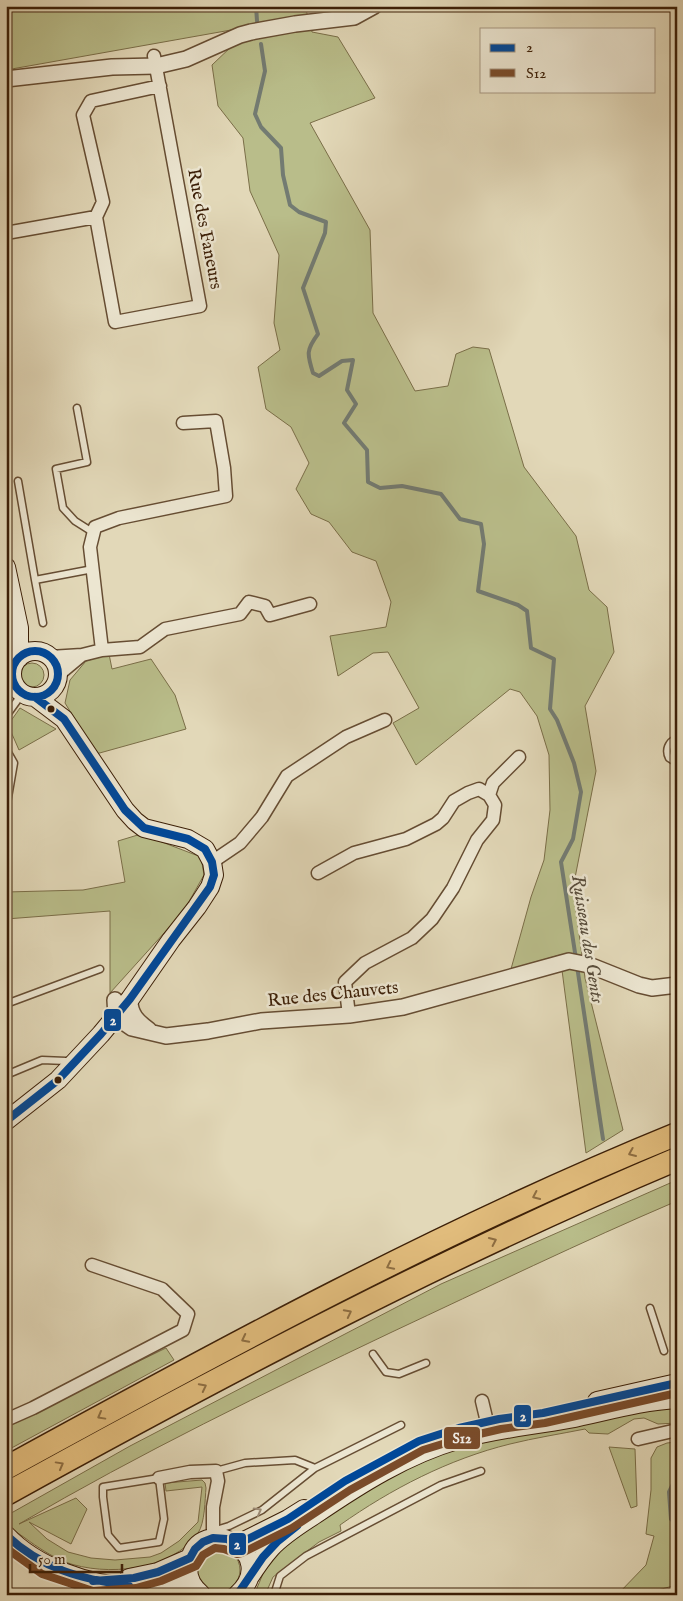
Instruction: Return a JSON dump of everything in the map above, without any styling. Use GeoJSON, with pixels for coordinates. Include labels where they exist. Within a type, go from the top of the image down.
{"type":"FeatureCollection","features":[{"type":"Feature","properties":{"kind":"highway"},"geometry":{"type":"LineString","coordinates":[[6,1468],[173,1377],[342,1289],[580,1175],[677,1134]]}},
{"type":"Feature","properties":{"kind":"highway"},"geometry":{"type":"LineString","coordinates":[[6,1494],[195,1392],[351,1311],[486,1245],[677,1159]]}},
{"type":"Feature","properties":{"kind":"main road"},"geometry":{"type":"LineString","coordinates":[[6,567],[19,628],[34,655],[55,664],[56,680],[64,719],[125,810],[135,822],[144,828],[197,843],[207,852],[212,862],[214,875],[210,887],[197,907],[170,940],[137,970],[116,1017],[58,1080],[6,1121]]}},
{"type":"Feature","properties":{"kind":"main road"},"geometry":{"type":"LineString","coordinates":[[34,655],[12,669],[16,687],[64,719]]}},
{"type":"Feature","properties":{"kind":"main road"},"geometry":{"type":"LineString","coordinates":[[16,687],[47,694],[56,680]]}},
{"type":"Feature","properties":{"kind":"main road"},"geometry":{"type":"LineString","coordinates":[[22,1109],[123,999]]}},
{"type":"Feature","properties":{"kind":"main road"},"geometry":{"type":"LineString","coordinates":[[238,1544],[288,1519],[345,1481],[419,1442],[459,1428],[543,1413],[677,1383]]}},
{"type":"Feature","properties":{"kind":"main road"},"geometry":{"type":"LineString","coordinates":[[237,1595],[244,1587],[259,1561],[296,1527],[348,1492],[418,1454],[456,1440],[488,1432],[566,1420],[660,1400],[677,1399]]}},
{"type":"Feature","properties":{"kind":"main road"},"geometry":{"type":"LineString","coordinates":[[6,1535],[20,1548],[46,1565],[93,1581],[132,1587],[177,1586],[198,1592]]}},
{"type":"Feature","properties":{"kind":"main road"},"geometry":{"type":"LineString","coordinates":[[198,1592],[189,1580],[190,1558],[195,1549],[213,1535],[238,1544],[246,1554],[250,1566],[249,1578]]}},
{"type":"Feature","properties":{"kind":"main road"},"geometry":{"type":"LineString","coordinates":[[93,1581],[134,1578],[158,1572],[190,1558]]}},
{"type":"Feature","properties":{"kind":"street"},"geometry":{"type":"LineString","coordinates":[[6,79],[155,61],[207,50],[251,32],[354,17],[374,6]]}},
{"type":"Feature","properties":{"kind":"street","name":"Rue des Faneurs"},"geometry":{"type":"LineString","coordinates":[[155,61],[160,86],[200,306],[115,322],[96,217],[103,202],[83,115],[91,101],[160,86]]}},
{"type":"Feature","properties":{"kind":"street"},"geometry":{"type":"LineString","coordinates":[[6,233],[96,217]]}},
{"type":"Feature","properties":{"kind":"street"},"geometry":{"type":"LineString","coordinates":[[102,650],[90,547],[95,527],[119,518],[226,496],[224,468],[216,421],[183,423]]}},
{"type":"Feature","properties":{"kind":"street"},"geometry":{"type":"LineString","coordinates":[[34,655],[82,655],[102,650],[140,648],[166,629],[240,614],[250,602],[265,606],[270,615],[310,604]]}},
{"type":"Feature","properties":{"kind":"street"},"geometry":{"type":"LineString","coordinates":[[56,680],[82,655]]}},
{"type":"Feature","properties":{"kind":"street"},"geometry":{"type":"LineString","coordinates":[[212,862],[240,843],[262,817],[287,776],[346,737],[385,720]]}},
{"type":"Feature","properties":{"kind":"street"},"geometry":{"type":"LineString","coordinates":[[489,795],[493,783],[519,756]]}},
{"type":"Feature","properties":{"kind":"street"},"geometry":{"type":"LineString","coordinates":[[318,873],[354,853],[406,839],[436,824],[454,801],[468,793],[479,789],[489,795],[494,805],[494,820],[477,840],[453,888],[432,919],[412,938],[365,963],[346,982],[349,1015]]}},
{"type":"Feature","properties":{"kind":"street","name":"Rue des Chauvets"},"geometry":{"type":"LineString","coordinates":[[116,1017],[132,1028],[166,1036],[208,1031],[261,1021],[349,1015],[403,1007],[575,962],[589,965],[639,985],[652,988],[677,985]]}},
{"type":"Feature","properties":{"kind":"street"},"geometry":{"type":"LineString","coordinates":[[123,999],[134,1018],[156,1035]]}},
{"type":"Feature","properties":{"kind":"street"},"geometry":{"type":"LineString","coordinates":[[6,1420],[34,1408],[182,1330],[188,1314],[162,1289],[92,1265]]}},
{"type":"Feature","properties":{"kind":"street"},"geometry":{"type":"LineString","coordinates":[[482,1401],[487,1422]]}},
{"type":"Feature","properties":{"kind":"street"},"geometry":{"type":"LineString","coordinates":[[638,1439],[677,1430]]}},
{"type":"Feature","properties":{"kind":"street"},"geometry":{"type":"LineString","coordinates":[[159,1478],[190,1472],[216,1471],[218,1481],[214,1507],[213,1535]]}},
{"type":"Feature","properties":{"kind":"lane"},"geometry":{"type":"LineString","coordinates":[[77,408],[87,462],[56,469],[63,508],[74,521],[94,533]]}},
{"type":"Feature","properties":{"kind":"lane"},"geometry":{"type":"LineString","coordinates":[[18,481],[43,623]]}},
{"type":"Feature","properties":{"kind":"lane"},"geometry":{"type":"LineString","coordinates":[[35,580],[93,569]]}},
{"type":"Feature","properties":{"kind":"lane"},"geometry":{"type":"LineString","coordinates":[[6,716],[16,687]]}},
{"type":"Feature","properties":{"kind":"lane"},"geometry":{"type":"LineString","coordinates":[[677,738],[670,743],[667,750],[669,758],[677,763]]}},
{"type":"Feature","properties":{"kind":"lane"},"geometry":{"type":"LineString","coordinates":[[6,749],[14,763],[6,809]]}},
{"type":"Feature","properties":{"kind":"lane"},"geometry":{"type":"LineString","coordinates":[[6,1004],[100,970]]}},
{"type":"Feature","properties":{"kind":"lane"},"geometry":{"type":"LineString","coordinates":[[6,1075],[42,1060],[63,1064]]}},
{"type":"Feature","properties":{"kind":"lane"},"geometry":{"type":"LineString","coordinates":[[650,1308],[664,1351]]}},
{"type":"Feature","properties":{"kind":"lane"},"geometry":{"type":"LineString","coordinates":[[373,1354],[386,1372],[399,1374],[426,1363]]}},
{"type":"Feature","properties":{"kind":"lane"},"geometry":{"type":"LineString","coordinates":[[213,1535],[262,1510],[315,1468],[401,1425]]}},
{"type":"Feature","properties":{"kind":"lane"},"geometry":{"type":"LineString","coordinates":[[216,1471],[245,1464],[294,1460],[315,1468]]}},
{"type":"Feature","properties":{"kind":"lane"},"geometry":{"type":"LineString","coordinates":[[274,1595],[280,1576],[306,1556],[441,1484],[481,1470]]}},
{"type":"Feature","properties":{"kind":"lane"},"geometry":{"type":"LineString","coordinates":[[159,1478],[164,1519],[159,1542],[120,1548],[108,1535],[103,1487],[159,1478]]}},
{"type":"Feature","properties":{"kind":"green space"},"geometry":{"type":"Polygon","coordinates":[[[6,6],[305,6],[312,32],[338,37],[375,98],[310,123],[370,230],[373,313],[415,391],[448,386],[456,354],[473,347],[489,349],[524,467],[576,536],[589,590],[607,607],[614,652],[585,706],[596,771],[573,888],[585,978],[623,1130],[586,1153],[560,955],[511,969],[531,897],[544,860],[550,810],[549,755],[537,716],[520,692],[510,689],[416,765],[393,723],[419,708],[388,652],[373,653],[338,676],[330,636],[386,627],[391,602],[376,561],[352,552],[329,522],[311,514],[296,489],[309,463],[291,427],[266,409],[258,367],[280,350],[274,323],[279,255],[250,191],[243,138],[218,106],[212,65],[234,44],[231,30],[6,70],[6,6]]]}},
{"type":"Feature","properties":{"kind":"green space"},"geometry":{"type":"Polygon","coordinates":[[[109,654],[112,669],[151,659],[175,695],[186,729],[96,754],[65,703],[70,680],[86,661],[109,654]]]}},
{"type":"Feature","properties":{"kind":"green space"},"geometry":{"type":"Polygon","coordinates":[[[32,663],[40,667],[44,675],[40,683],[32,687],[24,683],[20,675],[24,667],[32,663]]]}},
{"type":"Feature","properties":{"kind":"green space"},"geometry":{"type":"Polygon","coordinates":[[[20,708],[56,729],[19,750],[8,725],[20,708]]]}},
{"type":"Feature","properties":{"kind":"green space"},"geometry":{"type":"Polygon","coordinates":[[[141,834],[201,857],[204,875],[183,912],[110,993],[110,911],[6,919],[6,892],[83,890],[125,882],[118,841],[141,834]]]}},
{"type":"Feature","properties":{"kind":"green space"},"geometry":{"type":"Polygon","coordinates":[[[677,1180],[677,1201],[534,1265],[251,1400],[111,1472],[19,1524],[76,1498],[87,1509],[71,1544],[29,1522],[47,1539],[68,1552],[91,1558],[115,1560],[150,1557],[161,1553],[179,1541],[198,1522],[202,1487],[166,1491],[165,1483],[202,1480],[206,1488],[200,1529],[187,1546],[172,1556],[155,1563],[137,1567],[99,1569],[81,1567],[65,1562],[34,1545],[15,1531],[6,1520],[6,1516],[130,1446],[441,1284],[677,1180]]]}},
{"type":"Feature","properties":{"kind":"green space"},"geometry":{"type":"Polygon","coordinates":[[[166,1348],[174,1360],[6,1451],[6,1426],[166,1348]]]}},
{"type":"Feature","properties":{"kind":"green space"},"geometry":{"type":"Polygon","coordinates":[[[677,1408],[677,1423],[658,1424],[644,1418],[634,1419],[608,1434],[589,1433],[585,1429],[538,1438],[487,1450],[443,1467],[400,1488],[359,1512],[340,1525],[341,1531],[319,1542],[273,1577],[265,1595],[254,1595],[265,1569],[274,1555],[324,1513],[446,1447],[647,1411],[677,1408]]]}},
{"type":"Feature","properties":{"kind":"green space"},"geometry":{"type":"Polygon","coordinates":[[[677,1442],[677,1585],[638,1595],[617,1595],[646,1565],[654,1536],[646,1534],[651,1490],[651,1458],[657,1447],[677,1442]]]}},
{"type":"Feature","properties":{"kind":"green space"},"geometry":{"type":"Polygon","coordinates":[[[609,1447],[635,1449],[637,1506],[631,1508],[609,1447]]]}},
{"type":"Feature","properties":{"kind":"green space"},"geometry":{"type":"Polygon","coordinates":[[[218,1548],[230,1552],[236,1558],[240,1570],[236,1582],[230,1588],[218,1592],[206,1588],[200,1582],[196,1570],[200,1558],[206,1552],[218,1548]]]}},
{"type":"Feature","properties":{"kind":"waterway","name":"Ruisseau des Gents"},"geometry":{"type":"LineString","coordinates":[[256,6],[257,21]]}},
{"type":"Feature","properties":{"kind":"waterway","name":"Ruisseau des Gents"},"geometry":{"type":"LineString","coordinates":[[261,44],[265,71],[255,114],[261,127],[281,148],[283,175],[290,205],[299,212],[326,222],[325,233],[303,288],[318,334],[311,344],[309,352],[313,373],[319,376],[342,361],[353,360],[347,390],[356,404],[344,423],[367,450],[368,482],[380,488],[402,486],[441,494],[460,519],[481,524],[484,544],[478,591],[518,605],[527,611],[531,648],[554,659],[550,709],[557,720],[574,763],[581,792],[573,839],[561,862],[576,959]]}},
{"type":"Feature","properties":{"kind":"waterway","name":"Ruisseau des Gents"},"geometry":{"type":"LineString","coordinates":[[577,966],[603,1139]]}},
{"type":"Feature","properties":{"kind":"waterway","name":"Ruisseau des Gents"},"geometry":{"type":"LineString","coordinates":[[677,1476],[669,1492],[671,1519],[677,1525]]}},
{"type":"Feature","properties":{"kind":"transit line","name":"2"},"geometry":{"type":"LineString","coordinates":[[35,651],[48,655],[54,661],[58,674],[54,687],[48,693],[35,697],[22,693],[16,687],[12,674],[16,661],[22,655],[35,651]]}},
{"type":"Feature","properties":{"kind":"transit line","name":"2"},"geometry":{"type":"LineString","coordinates":[[6,1121],[58,1080],[101,1034],[130,999],[210,887],[214,875],[212,862],[205,849],[188,839],[144,828],[125,810],[64,719],[35,697]]}},
{"type":"Feature","properties":{"kind":"transit line","name":"2"},"geometry":{"type":"LineString","coordinates":[[93,1581],[134,1578],[158,1572],[190,1558],[195,1549],[203,1542],[213,1538],[227,1539],[238,1544],[288,1519],[345,1481],[419,1441],[459,1428],[499,1419],[543,1413],[677,1383]]}},
{"type":"Feature","properties":{"kind":"transit line","name":"S12"},"geometry":{"type":"LineString","coordinates":[[6,1548],[42,1574],[93,1591],[136,1588],[161,1581],[196,1566],[203,1555],[215,1548],[237,1554],[242,1553],[292,1528],[350,1490],[423,1450],[501,1429],[545,1423],[677,1393]]}},
{"type":"Feature","properties":{"kind":"transit line","name":"2"},"geometry":{"type":"LineString","coordinates":[[237,1595],[263,1557],[277,1542],[297,1526]]}},
{"type":"Feature","properties":{"kind":"transit line","name":"2"},"geometry":{"type":"LineString","coordinates":[[6,1535],[34,1556],[63,1571],[95,1580],[129,1586]]}}]}
